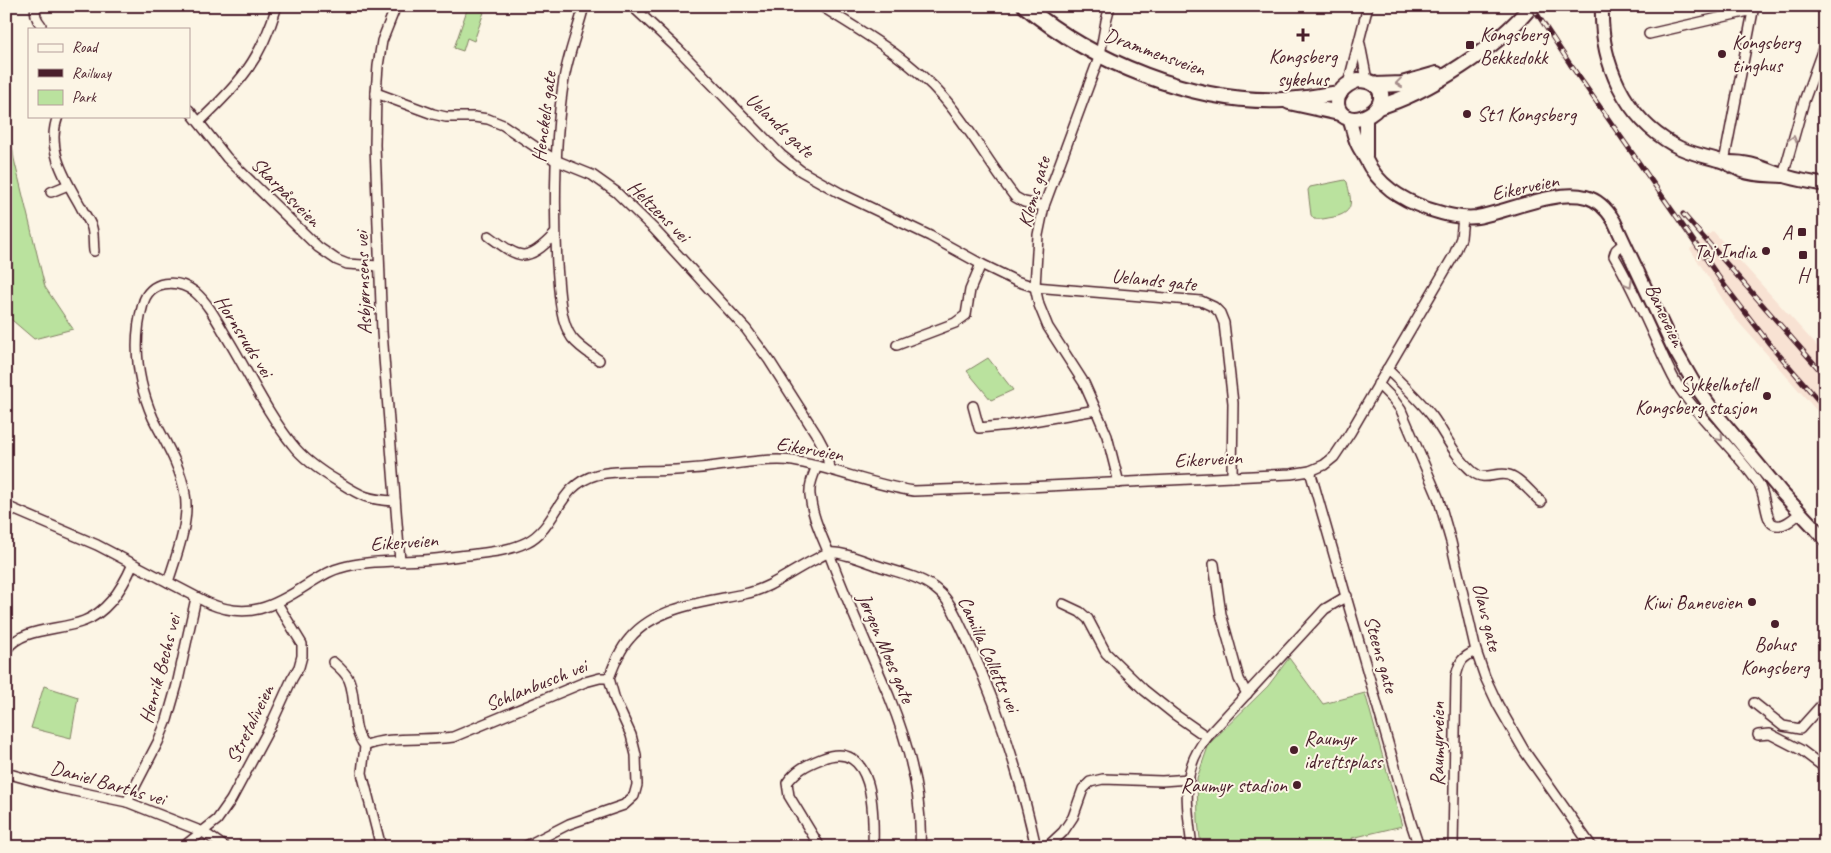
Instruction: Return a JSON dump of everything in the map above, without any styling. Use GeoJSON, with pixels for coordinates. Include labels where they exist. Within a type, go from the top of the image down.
{"type":"FeatureCollection","features":[{"type":"Feature","properties":{"kind":"main road","name":"Drammensveien"},"geometry":{"type":"LineString","coordinates":[[1025,6],[1063,35],[1100,55],[1147,75],[1199,91],[1239,98],[1284,100],[1344,116]]}},
{"type":"Feature","properties":{"kind":"main road"},"geometry":{"type":"LineString","coordinates":[[1455,69],[1402,84],[1371,83],[1358,80],[1344,89],[1336,103],[1344,116],[1366,116],[1378,107],[1398,101],[1441,79],[1500,37],[1531,6]]}},
{"type":"Feature","properties":{"kind":"main road"},"geometry":{"type":"LineString","coordinates":[[1602,6],[1606,56],[1613,76],[1630,105],[1650,127],[1674,146],[1696,154],[1724,162],[1744,162],[1764,167],[1783,176],[1825,185]]}},
{"type":"Feature","properties":{"kind":"main road"},"geometry":{"type":"LineString","coordinates":[[1371,83],[1381,96],[1378,107]]}},
{"type":"Feature","properties":{"kind":"main road","name":"Drammensveien"},"geometry":{"type":"LineString","coordinates":[[1284,100],[1344,89]]}},
{"type":"Feature","properties":{"kind":"main road","name":"Eikerveien"},"geometry":{"type":"LineString","coordinates":[[1344,116],[1371,170],[1379,181],[1401,197],[1432,210],[1463,217],[1484,215],[1554,198],[1582,196],[1593,200]]}},
{"type":"Feature","properties":{"kind":"main road","name":"Eikerveien"},"geometry":{"type":"LineString","coordinates":[[1366,116],[1366,158]]}},
{"type":"Feature","properties":{"kind":"main road","name":"Baneveien"},"geometry":{"type":"LineString","coordinates":[[1593,200],[1610,214],[1672,345],[1694,385],[1800,514],[1825,539]]}},
{"type":"Feature","properties":{"kind":"street"},"geometry":{"type":"LineString","coordinates":[[36,6],[36,20],[41,25]]}},
{"type":"Feature","properties":{"kind":"street"},"geometry":{"type":"LineString","coordinates":[[199,122],[249,70],[268,36],[277,6]]}},
{"type":"Feature","properties":{"kind":"street","name":"Asbjørnsens vei"},"geometry":{"type":"LineString","coordinates":[[396,6],[382,41],[376,93],[375,146],[379,266],[400,561]]}},
{"type":"Feature","properties":{"kind":"street","name":"Henckels gate"},"geometry":{"type":"LineString","coordinates":[[584,6],[564,77],[556,160],[556,234],[559,297],[566,325],[571,338],[598,360]]}},
{"type":"Feature","properties":{"kind":"street","name":"Uelands gate"},"geometry":{"type":"LineString","coordinates":[[632,6],[678,49],[781,155],[801,171],[840,194],[930,236],[1016,281],[1035,287],[1176,298],[1201,301],[1214,307],[1220,313],[1224,323],[1233,403],[1232,477]]}},
{"type":"Feature","properties":{"kind":"street"},"geometry":{"type":"LineString","coordinates":[[821,6],[886,47],[925,78],[944,98],[1015,197],[1024,202],[1044,206]]}},
{"type":"Feature","properties":{"kind":"street"},"geometry":{"type":"LineString","coordinates":[[1344,89],[1368,6]]}},
{"type":"Feature","properties":{"kind":"street"},"geometry":{"type":"LineString","coordinates":[[1818,6],[1825,8]]}},
{"type":"Feature","properties":{"kind":"street","name":"Klems gate"},"geometry":{"type":"LineString","coordinates":[[1109,8],[1100,55],[1044,206],[1038,235],[1035,287],[1039,305],[1048,327],[1084,383],[1096,410],[1106,436],[1119,483]]}},
{"type":"Feature","properties":{"kind":"street"},"geometry":{"type":"LineString","coordinates":[[1649,34],[1753,8],[1724,162]]}},
{"type":"Feature","properties":{"kind":"street"},"geometry":{"type":"LineString","coordinates":[[1360,39],[1363,65],[1371,83]]}},
{"type":"Feature","properties":{"kind":"street"},"geometry":{"type":"LineString","coordinates":[[1783,176],[1804,101],[1825,43]]}},
{"type":"Feature","properties":{"kind":"street"},"geometry":{"type":"LineString","coordinates":[[1815,69],[1825,72]]}},
{"type":"Feature","properties":{"kind":"street","name":"Heltzens vei"},"geometry":{"type":"LineString","coordinates":[[376,93],[433,114],[446,117],[488,119],[503,125],[556,160],[592,175],[616,192],[654,229],[727,307],[769,360],[806,416],[827,454],[830,469]]}},
{"type":"Feature","properties":{"kind":"street","name":"Skarpåsveien"},"geometry":{"type":"LineString","coordinates":[[190,111],[227,158],[318,247],[337,260],[347,264],[379,266]]}},
{"type":"Feature","properties":{"kind":"street"},"geometry":{"type":"LineString","coordinates":[[57,118],[53,137],[56,151],[68,185],[92,227],[94,251]]}},
{"type":"Feature","properties":{"kind":"street"},"geometry":{"type":"LineString","coordinates":[[50,192],[68,185]]}},
{"type":"Feature","properties":{"kind":"street","name":"Eikerveien"},"geometry":{"type":"LineString","coordinates":[[6,506],[97,545],[196,598],[221,609],[251,612],[277,603],[322,575],[338,568],[483,553],[518,546],[539,534],[567,493],[575,485],[596,475],[694,468],[768,460],[791,461],[914,491],[1119,483],[1310,471],[1324,465],[1334,457],[1350,433],[1454,255],[1461,238],[1463,217]]}},
{"type":"Feature","properties":{"kind":"street"},"geometry":{"type":"LineString","coordinates":[[489,236],[508,250],[524,256],[537,250],[556,234]]}},
{"type":"Feature","properties":{"kind":"street","name":"Baneveien"},"geometry":{"type":"LineString","coordinates":[[1624,243],[1616,250],[1614,256],[1679,387],[1696,410],[1759,483],[1764,494],[1770,522],[1775,525],[1782,525],[1800,514]]}},
{"type":"Feature","properties":{"kind":"street"},"geometry":{"type":"LineString","coordinates":[[897,345],[955,323],[966,316],[970,290],[981,264]]}},
{"type":"Feature","properties":{"kind":"street","name":"Hornsruds vei"},"geometry":{"type":"LineString","coordinates":[[168,582],[184,524],[186,495],[170,450],[153,417],[139,374],[137,335],[140,316],[144,300],[154,286],[170,282],[183,286],[194,292],[209,308],[265,403],[293,446],[311,463],[359,495],[375,500],[395,501]]}},
{"type":"Feature","properties":{"kind":"street"},"geometry":{"type":"LineString","coordinates":[[1387,369],[1432,416],[1457,456],[1474,473],[1480,477],[1494,476],[1498,473],[1517,478],[1541,502]]}},
{"type":"Feature","properties":{"kind":"street","name":"Olavs gate"},"geometry":{"type":"LineString","coordinates":[[1378,384],[1401,410],[1438,496],[1451,542],[1476,651],[1485,677],[1498,705],[1525,752],[1587,845]]}},
{"type":"Feature","properties":{"kind":"street"},"geometry":{"type":"LineString","coordinates":[[973,406],[979,428],[1010,425],[1096,410]]}},
{"type":"Feature","properties":{"kind":"street","name":"Jørgen Moes gate"},"geometry":{"type":"LineString","coordinates":[[817,466],[811,482],[810,493],[818,530],[829,553],[845,597],[889,696],[904,737],[919,806],[920,847]]}},
{"type":"Feature","properties":{"kind":"street","name":"Steens gate"},"geometry":{"type":"LineString","coordinates":[[1310,471],[1411,823],[1420,847]]}},
{"type":"Feature","properties":{"kind":"street","name":"Schlanbusch vei"},"geometry":{"type":"LineString","coordinates":[[365,746],[381,742],[439,740],[453,737],[585,682],[609,678],[629,639],[653,620],[693,604],[763,588],[829,553]]}},
{"type":"Feature","properties":{"kind":"street","name":"Camilla Colletts vei"},"geometry":{"type":"LineString","coordinates":[[829,553],[850,556],[918,579],[930,584],[945,598],[982,672],[1009,745],[1025,799],[1036,847]]}},
{"type":"Feature","properties":{"kind":"street"},"geometry":{"type":"LineString","coordinates":[[6,650],[12,643],[27,635],[85,621],[100,612],[111,601],[127,578],[133,564]]}},
{"type":"Feature","properties":{"kind":"street"},"geometry":{"type":"LineString","coordinates":[[1214,564],[1221,614],[1239,679],[1247,694]]}},
{"type":"Feature","properties":{"kind":"street"},"geometry":{"type":"LineString","coordinates":[[1192,847],[1188,804],[1189,779],[1191,765],[1196,752],[1207,736],[1325,609],[1347,596]]}},
{"type":"Feature","properties":{"kind":"street","name":"Henrik Bechs vei"},"geometry":{"type":"LineString","coordinates":[[127,802],[158,742],[167,720],[177,685],[196,598]]}},
{"type":"Feature","properties":{"kind":"street","name":"Stretaliveien"},"geometry":{"type":"LineString","coordinates":[[183,847],[217,820],[232,800],[299,667],[302,656],[302,644],[277,603]]}},
{"type":"Feature","properties":{"kind":"street"},"geometry":{"type":"LineString","coordinates":[[1063,604],[1080,612],[1088,619],[1106,653],[1138,685],[1174,714],[1207,736]]}},
{"type":"Feature","properties":{"kind":"street","name":"Raumyrveien"},"geometry":{"type":"LineString","coordinates":[[1453,847],[1456,676],[1464,657],[1476,651]]}},
{"type":"Feature","properties":{"kind":"street"},"geometry":{"type":"LineString","coordinates":[[333,662],[349,680],[356,728],[360,740],[365,746],[362,773],[381,847]]}},
{"type":"Feature","properties":{"kind":"street"},"geometry":{"type":"LineString","coordinates":[[524,847],[569,824],[624,804],[634,796],[638,785],[636,755],[631,735],[615,700],[609,678]]}},
{"type":"Feature","properties":{"kind":"street"},"geometry":{"type":"LineString","coordinates":[[1754,704],[1783,726],[1800,729],[1825,702]]}},
{"type":"Feature","properties":{"kind":"street"},"geometry":{"type":"LineString","coordinates":[[1758,735],[1770,734],[1801,750],[1825,768]]}},
{"type":"Feature","properties":{"kind":"street"},"geometry":{"type":"LineString","coordinates":[[820,847],[789,796],[787,783],[793,774],[802,767],[830,755],[842,755],[854,761],[866,776],[872,799],[873,847]]}},
{"type":"Feature","properties":{"kind":"street","name":"Daniel Barths vei"},"geometry":{"type":"LineString","coordinates":[[6,773],[68,790],[127,802],[204,832],[225,847]]}},
{"type":"Feature","properties":{"kind":"street"},"geometry":{"type":"LineString","coordinates":[[1047,847],[1063,832],[1073,817],[1083,789],[1090,782],[1103,779],[1162,781],[1189,779]]}},
{"type":"Feature","properties":{"kind":"shaded area"},"geometry":{"type":"Polygon","coordinates":[[[1713,231],[1825,355],[1825,420],[1734,317],[1690,249],[1713,231]]]}},
{"type":"Feature","properties":{"kind":"green space"},"geometry":{"type":"Polygon","coordinates":[[[468,7],[484,12],[474,41],[467,38],[463,51],[454,48],[468,7]]]}},
{"type":"Feature","properties":{"kind":"green space"},"geometry":{"type":"Polygon","coordinates":[[[6,100],[14,159],[45,287],[73,329],[34,339],[6,315],[6,100]]]}},
{"type":"Feature","properties":{"kind":"green space"},"geometry":{"type":"Polygon","coordinates":[[[1345,180],[1350,194],[1350,204],[1346,212],[1334,217],[1314,219],[1311,215],[1308,190],[1310,187],[1345,180]]]}},
{"type":"Feature","properties":{"kind":"green space"},"geometry":{"type":"Polygon","coordinates":[[[988,358],[1013,390],[991,400],[967,371],[988,358]]]}},
{"type":"Feature","properties":{"kind":"green space","name":"Raumyr idrettsplass"},"geometry":{"type":"Polygon","coordinates":[[[1289,658],[1323,704],[1365,693],[1402,826],[1352,838],[1355,847],[1201,847],[1197,778],[1209,744],[1268,686],[1289,658]]]}},
{"type":"Feature","properties":{"kind":"green space"},"geometry":{"type":"Polygon","coordinates":[[[44,686],[78,697],[71,738],[31,728],[44,686]]]}},
{"type":"Feature","properties":{"kind":"railway"},"geometry":{"type":"LineString","coordinates":[[1532,6],[1570,64],[1725,286],[1768,342],[1825,408]]}},
{"type":"Feature","properties":{"kind":"railway"},"geometry":{"type":"LineString","coordinates":[[1683,214],[1825,376]]}},
{"type":"Feature","properties":{"kind":"place","name":"Kongsberg sykehus"},"geometry":{"type":"Point","coordinates":[1303,35]}},
{"type":"Feature","properties":{"kind":"place","name":"Kongsberg Bekkedokk"},"geometry":{"type":"Point","coordinates":[1470,45]}},
{"type":"Feature","properties":{"kind":"place","name":"Kongsberg tinghus"},"geometry":{"type":"Point","coordinates":[1722,54]}},
{"type":"Feature","properties":{"kind":"place","name":"St1 Kongsberg"},"geometry":{"type":"Point","coordinates":[1467,114]}},
{"type":"Feature","properties":{"kind":"place","name":"A"},"geometry":{"type":"Point","coordinates":[1802,232]}},
{"type":"Feature","properties":{"kind":"place","name":"Taj India"},"geometry":{"type":"Point","coordinates":[1766,251]}},
{"type":"Feature","properties":{"kind":"place","name":"H"},"geometry":{"type":"Point","coordinates":[1803,255]}},
{"type":"Feature","properties":{"kind":"place","name":"Sykkelhotell Kongsberg stasjon"},"geometry":{"type":"Point","coordinates":[1767,396]}},
{"type":"Feature","properties":{"kind":"place","name":"Kiwi Baneveien"},"geometry":{"type":"Point","coordinates":[1752,602]}},
{"type":"Feature","properties":{"kind":"place","name":"Bohus Kongsberg"},"geometry":{"type":"Point","coordinates":[1775,624]}},
{"type":"Feature","properties":{"kind":"place","name":"Raumyr idrettsplass"},"geometry":{"type":"Point","coordinates":[1294,750]}},
{"type":"Feature","properties":{"kind":"place","name":"Raumyr stadion"},"geometry":{"type":"Point","coordinates":[1297,785]}}]}
